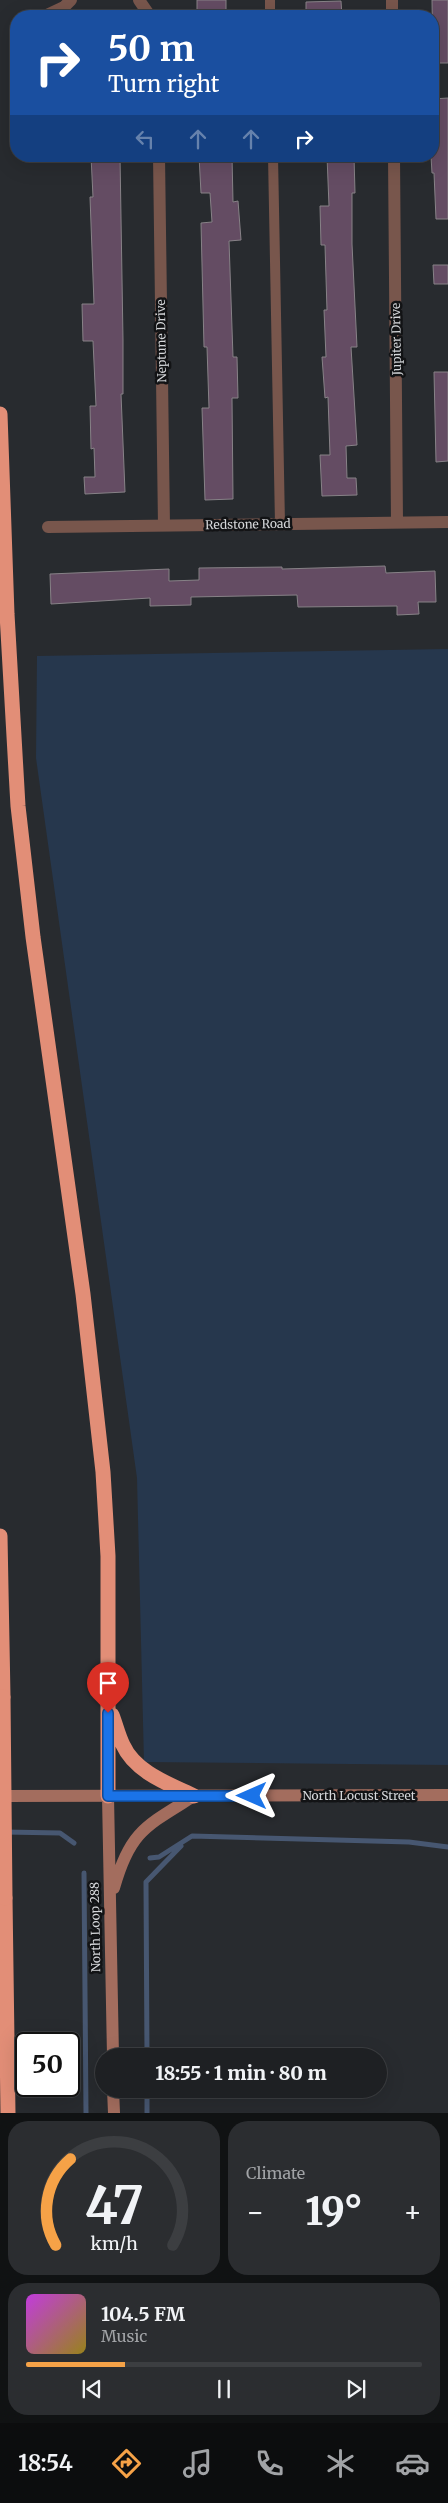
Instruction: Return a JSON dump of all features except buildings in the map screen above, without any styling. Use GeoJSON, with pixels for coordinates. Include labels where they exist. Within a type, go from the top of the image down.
{"type":"FeatureCollection","features":[{"type":"Feature","properties":{"kind":"highway"},"geometry":{"type":"LineString","coordinates":[[0,414],[7,614],[18,806],[34,945],[83,1294],[103,1472],[108,1556],[108,1796]]}},
{"type":"Feature","properties":{"kind":"highway"},"geometry":{"type":"LineString","coordinates":[[0,1536],[8,2113]]}},
{"type":"Feature","properties":{"kind":"highway"},"geometry":{"type":"LineString","coordinates":[[108,1703],[123,1746],[132,1759],[156,1777],[194,1796]]}},
{"type":"Feature","properties":{"kind":"main road","name":"North Locust Street"},"geometry":{"type":"LineString","coordinates":[[0,1796],[448,1795]]}},
{"type":"Feature","properties":{"kind":"main road","name":"North Loop 288"},"geometry":{"type":"LineString","coordinates":[[108,1796],[112,2048]]}},
{"type":"Feature","properties":{"kind":"main road"},"geometry":{"type":"LineString","coordinates":[[110,1902],[120,1865],[134,1840],[156,1820],[194,1796]]}},
{"type":"Feature","properties":{"kind":"main road"},"geometry":{"type":"LineString","coordinates":[[113,2098],[114,2113]]}},
{"type":"Feature","properties":{"kind":"street"},"geometry":{"type":"LineString","coordinates":[[58,10],[71,0]]}},
{"type":"Feature","properties":{"kind":"street","name":"Neptune Drive"},"geometry":{"type":"LineString","coordinates":[[159,162],[164,526]]}},
{"type":"Feature","properties":{"kind":"street","name":"Jupiter Drive"},"geometry":{"type":"LineString","coordinates":[[394,162],[397,522]]}},
{"type":"Feature","properties":{"kind":"street","name":"Redstone Road"},"geometry":{"type":"LineString","coordinates":[[48,527],[448,522]]}},
{"type":"Feature","properties":{"kind":"lane"},"geometry":{"type":"LineString","coordinates":[[273,162],[280,524]]}},
{"type":"Feature","properties":{"kind":"shaded area"},"geometry":{"type":"Polygon","coordinates":[[[448,649],[448,1765],[144,1762],[137,1478],[36,758],[37,656],[448,649]]]}},
{"type":"Feature","properties":{"kind":"waterway"},"geometry":{"type":"LineString","coordinates":[[5,1832],[60,1833],[74,1843]]}},
{"type":"Feature","properties":{"kind":"waterway"},"geometry":{"type":"LineString","coordinates":[[150,1858],[159,1857],[192,1836],[409,1842],[448,1847]]}},
{"type":"Feature","properties":{"kind":"waterway"},"geometry":{"type":"LineString","coordinates":[[147,2048],[146,1882],[181,1846]]}},
{"type":"Feature","properties":{"kind":"waterway"},"geometry":{"type":"LineString","coordinates":[[84,1873],[86,2113]]}},
{"type":"Feature","properties":{"kind":"waterway"},"geometry":{"type":"LineString","coordinates":[[147,2098],[147,2113]]}},
{"type":"Feature","properties":{"kind":"route"},"geometry":{"type":"LineString","coordinates":[[108,1713],[108,1796],[252,1796]]}}]}
